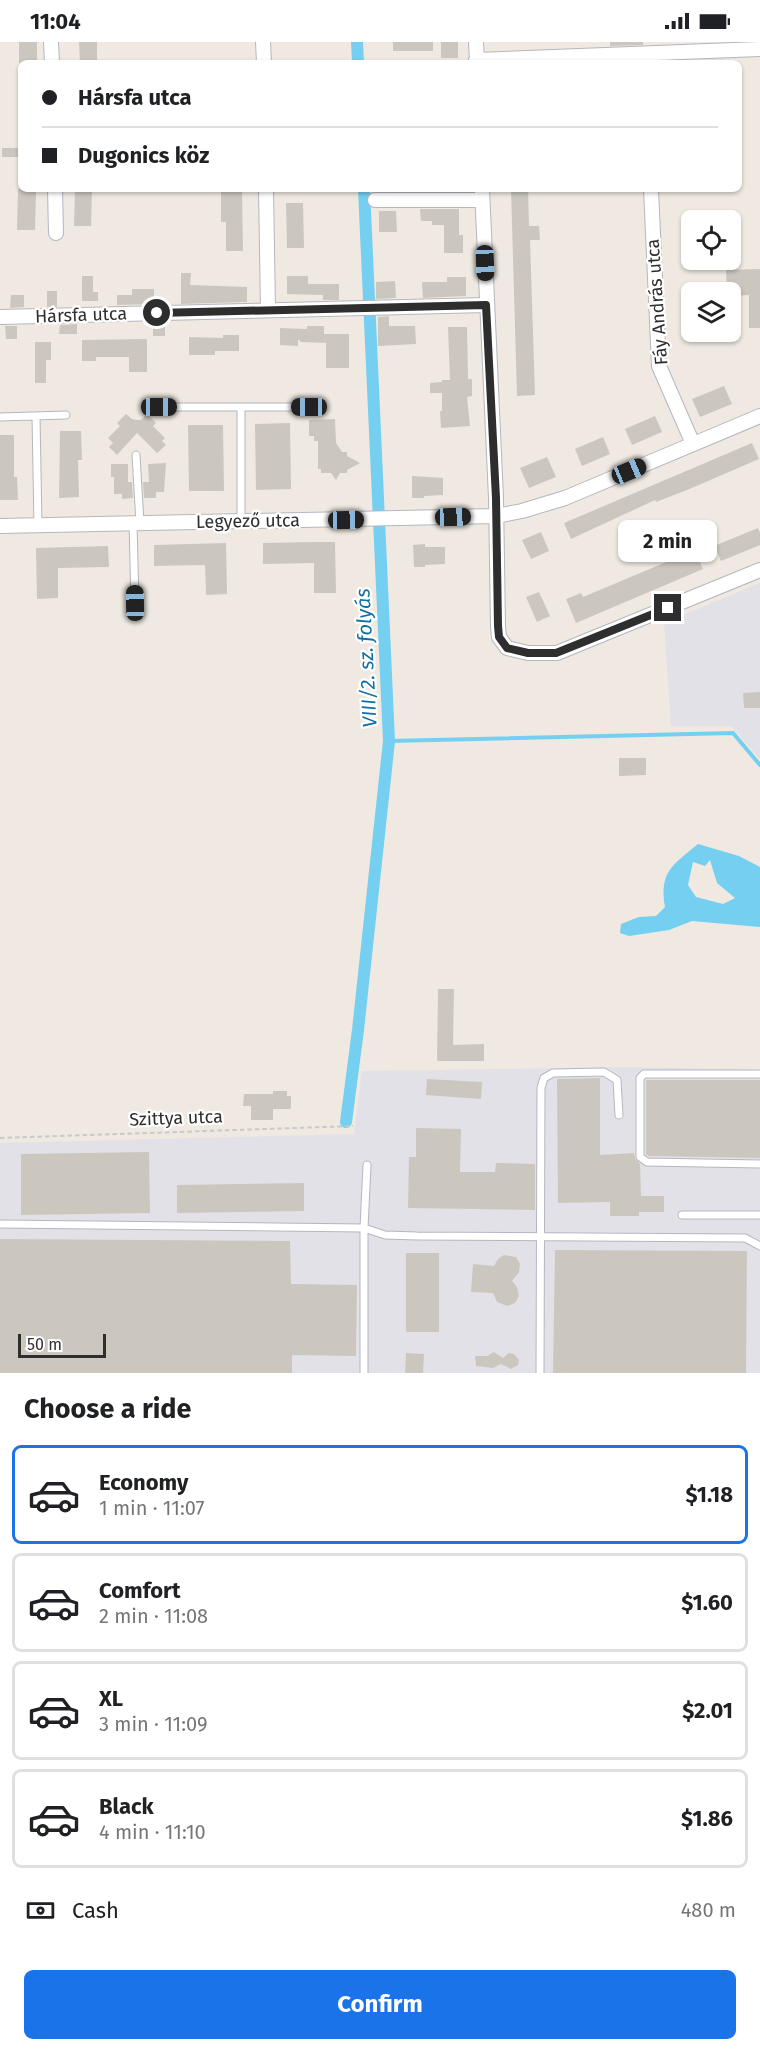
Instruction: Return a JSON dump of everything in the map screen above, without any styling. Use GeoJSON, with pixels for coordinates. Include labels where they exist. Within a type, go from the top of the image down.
{"type":"FeatureCollection","features":[{"type":"Feature","properties":{"kind":"street"},"geometry":{"type":"LineString","coordinates":[[51,42],[52,60]]}},
{"type":"Feature","properties":{"kind":"street"},"geometry":{"type":"LineString","coordinates":[[263,42],[264,60]]}},
{"type":"Feature","properties":{"kind":"street"},"geometry":{"type":"LineString","coordinates":[[476,42],[477,60]]}},
{"type":"Feature","properties":{"kind":"street"},"geometry":{"type":"LineString","coordinates":[[521,60],[760,49]]}},
{"type":"Feature","properties":{"kind":"street"},"geometry":{"type":"LineString","coordinates":[[55,192],[56,233]]}},
{"type":"Feature","properties":{"kind":"street"},"geometry":{"type":"LineString","coordinates":[[266,192],[268,310]]}},
{"type":"Feature","properties":{"kind":"street","name":"Fáy András utca"},"geometry":{"type":"LineString","coordinates":[[651,192],[659,366],[693,444]]}},
{"type":"Feature","properties":{"kind":"street"},"geometry":{"type":"LineString","coordinates":[[375,200],[482,194],[499,637],[507,648],[515,651],[556,653],[760,570]]}},
{"type":"Feature","properties":{"kind":"street","name":"Hársfa utca"},"geometry":{"type":"LineString","coordinates":[[0,317],[486,305]]}},
{"type":"Feature","properties":{"kind":"street","name":"Legyező utca"},"geometry":{"type":"LineString","coordinates":[[0,526],[496,516],[565,498],[760,416]]}},
{"type":"Feature","properties":{"kind":"lane"},"geometry":{"type":"LineString","coordinates":[[159,407],[309,407]]}},
{"type":"Feature","properties":{"kind":"lane"},"geometry":{"type":"LineString","coordinates":[[241,407],[241,522]]}},
{"type":"Feature","properties":{"kind":"lane"},"geometry":{"type":"LineString","coordinates":[[0,417],[66,415]]}},
{"type":"Feature","properties":{"kind":"lane"},"geometry":{"type":"LineString","coordinates":[[36,416],[38,525]]}},
{"type":"Feature","properties":{"kind":"lane"},"geometry":{"type":"LineString","coordinates":[[135,603],[136,455]]}},
{"type":"Feature","properties":{"kind":"lane"},"geometry":{"type":"LineString","coordinates":[[540,1373],[541,1088],[544,1078],[553,1072],[604,1072],[612,1075],[617,1080],[619,1115]]}},
{"type":"Feature","properties":{"kind":"lane"},"geometry":{"type":"LineString","coordinates":[[760,1074],[644,1074],[640,1078],[640,1156],[647,1162],[760,1164]]}},
{"type":"Feature","properties":{"kind":"lane"},"geometry":{"type":"LineString","coordinates":[[364,1373],[364,1228],[367,1165]]}},
{"type":"Feature","properties":{"kind":"lane"},"geometry":{"type":"LineString","coordinates":[[682,1215],[760,1215]]}},
{"type":"Feature","properties":{"kind":"lane"},"geometry":{"type":"LineString","coordinates":[[0,1224],[364,1228],[385,1235],[745,1238],[760,1246]]}},
{"type":"Feature","properties":{"kind":"path","name":"Szittya utca"},"geometry":{"type":"LineString","coordinates":[[0,1138],[353,1126]]}},
{"type":"Feature","properties":{"kind":"shaded area"},"geometry":{"type":"Polygon","coordinates":[[[760,583],[760,759],[731,726],[671,726],[664,623],[760,583]]]}},
{"type":"Feature","properties":{"kind":"shaded area"},"geometry":{"type":"Polygon","coordinates":[[[636,1067],[760,1070],[760,1373],[0,1373],[0,1143],[354,1134],[362,1071],[636,1067]]]}},
{"type":"Feature","properties":{"kind":"water"},"geometry":{"type":"Polygon","coordinates":[[[698,844],[739,856],[760,867],[760,927],[692,921],[669,930],[629,936],[620,933],[621,924],[639,917],[656,916],[665,907],[666,877],[675,864],[698,844]],[[710,860],[705,866],[693,862],[688,885],[696,897],[723,904],[735,898],[717,883],[710,860]]]}},
{"type":"Feature","properties":{"kind":"building"},"geometry":{"type":"Polygon","coordinates":[[[19,42],[37,42],[37,60],[19,60],[19,42]]]}},
{"type":"Feature","properties":{"kind":"building"},"geometry":{"type":"Polygon","coordinates":[[[79,42],[97,42],[97,60],[80,60],[79,42]]]}},
{"type":"Feature","properties":{"kind":"building"},"geometry":{"type":"Polygon","coordinates":[[[393,42],[433,42],[433,51],[393,51],[393,42]]]}},
{"type":"Feature","properties":{"kind":"building"},"geometry":{"type":"Polygon","coordinates":[[[441,42],[458,42],[458,58],[441,58],[441,42]]]}},
{"type":"Feature","properties":{"kind":"building"},"geometry":{"type":"Polygon","coordinates":[[[610,42],[643,42],[643,45],[610,46],[610,42]]]}},
{"type":"Feature","properties":{"kind":"building"},"geometry":{"type":"Polygon","coordinates":[[[2,148],[18,148],[18,157],[2,157],[2,148]]]}},
{"type":"Feature","properties":{"kind":"building"},"geometry":{"type":"Polygon","coordinates":[[[18,189],[18,192],[36,192],[35,230],[17,230],[18,189]]]}},
{"type":"Feature","properties":{"kind":"building"},"geometry":{"type":"Polygon","coordinates":[[[75,192],[92,192],[91,226],[74,226],[75,192]]]}},
{"type":"Feature","properties":{"kind":"building"},"geometry":{"type":"Polygon","coordinates":[[[221,192],[242,192],[243,251],[226,251],[226,222],[221,222],[221,192]]]}},
{"type":"Feature","properties":{"kind":"building"},"geometry":{"type":"Polygon","coordinates":[[[511,192],[528,192],[529,226],[539,226],[540,240],[530,240],[535,395],[517,396],[511,192]]]}},
{"type":"Feature","properties":{"kind":"building"},"geometry":{"type":"Polygon","coordinates":[[[286,203],[303,203],[304,248],[287,248],[286,203]]]}},
{"type":"Feature","properties":{"kind":"building"},"geometry":{"type":"Polygon","coordinates":[[[420,209],[459,209],[459,235],[463,235],[463,253],[444,253],[444,225],[432,225],[432,221],[421,221],[420,209]]]}},
{"type":"Feature","properties":{"kind":"building"},"geometry":{"type":"Polygon","coordinates":[[[379,211],[396,211],[397,232],[379,232],[379,211]]]}},
{"type":"Feature","properties":{"kind":"building"},"geometry":{"type":"Polygon","coordinates":[[[760,269],[760,328],[749,328],[749,295],[741,295],[741,282],[727,282],[726,270],[760,269]]]}},
{"type":"Feature","properties":{"kind":"building"},"geometry":{"type":"Polygon","coordinates":[[[181,273],[191,273],[190,285],[247,287],[247,302],[181,304],[181,273]]]}},
{"type":"Feature","properties":{"kind":"building"},"geometry":{"type":"Polygon","coordinates":[[[82,276],[93,276],[93,292],[98,292],[98,301],[82,301],[82,276]]]}},
{"type":"Feature","properties":{"kind":"building"},"geometry":{"type":"Polygon","coordinates":[[[287,276],[308,276],[308,284],[339,284],[339,300],[323,300],[323,295],[287,294],[287,276]]]}},
{"type":"Feature","properties":{"kind":"building"},"geometry":{"type":"Polygon","coordinates":[[[447,277],[466,277],[466,296],[423,298],[422,282],[447,282],[447,277]]]}},
{"type":"Feature","properties":{"kind":"building"},"geometry":{"type":"Polygon","coordinates":[[[395,281],[396,298],[376,299],[376,282],[395,281]]]}},
{"type":"Feature","properties":{"kind":"building"},"geometry":{"type":"Polygon","coordinates":[[[132,289],[154,289],[154,304],[117,305],[117,295],[132,295],[132,289]]]}},
{"type":"Feature","properties":{"kind":"building"},"geometry":{"type":"Polygon","coordinates":[[[47,291],[57,291],[57,307],[47,307],[47,291]]]}},
{"type":"Feature","properties":{"kind":"building"},"geometry":{"type":"Polygon","coordinates":[[[11,295],[24,295],[24,307],[10,308],[11,295]]]}},
{"type":"Feature","properties":{"kind":"building"},"geometry":{"type":"Polygon","coordinates":[[[389,316],[389,326],[415,326],[416,344],[378,346],[378,317],[389,316]]]}},
{"type":"Feature","properties":{"kind":"building"},"geometry":{"type":"Polygon","coordinates":[[[153,322],[165,322],[165,336],[153,336],[153,322]]]}},
{"type":"Feature","properties":{"kind":"building"},"geometry":{"type":"Polygon","coordinates":[[[77,324],[77,334],[59,334],[60,325],[77,324]]]}},
{"type":"Feature","properties":{"kind":"building"},"geometry":{"type":"Polygon","coordinates":[[[5,326],[17,326],[17,339],[6,339],[5,326]]]}},
{"type":"Feature","properties":{"kind":"building"},"geometry":{"type":"Polygon","coordinates":[[[307,326],[324,326],[324,334],[349,334],[349,368],[326,368],[326,343],[298,340],[298,346],[280,345],[280,328],[307,329],[307,326]]]}},
{"type":"Feature","properties":{"kind":"building"},"geometry":{"type":"Polygon","coordinates":[[[448,327],[467,327],[468,379],[472,379],[472,396],[467,397],[470,426],[441,428],[442,393],[430,393],[430,383],[450,380],[448,327]]]}},
{"type":"Feature","properties":{"kind":"building"},"geometry":{"type":"Polygon","coordinates":[[[223,335],[239,335],[239,351],[215,351],[215,355],[189,355],[189,337],[223,338],[223,335]]]}},
{"type":"Feature","properties":{"kind":"building"},"geometry":{"type":"Polygon","coordinates":[[[147,339],[147,372],[129,372],[129,357],[96,357],[96,361],[82,361],[82,340],[147,339]]]}},
{"type":"Feature","properties":{"kind":"building"},"geometry":{"type":"Polygon","coordinates":[[[35,342],[51,342],[51,360],[46,360],[46,383],[35,383],[35,342]]]}},
{"type":"Feature","properties":{"kind":"building"},"geometry":{"type":"Polygon","coordinates":[[[724,386],[732,404],[700,417],[692,399],[724,386]]]}},
{"type":"Feature","properties":{"kind":"building"},"geometry":{"type":"Polygon","coordinates":[[[126,414],[132,419],[141,420],[147,414],[156,423],[153,426],[165,438],[162,441],[166,445],[157,453],[137,433],[117,455],[109,447],[113,443],[108,438],[120,426],[117,423],[126,414]]]}},
{"type":"Feature","properties":{"kind":"building"},"geometry":{"type":"Polygon","coordinates":[[[655,416],[662,432],[632,445],[625,429],[655,416]]]}},
{"type":"Feature","properties":{"kind":"building"},"geometry":{"type":"Polygon","coordinates":[[[335,419],[336,443],[342,452],[347,452],[347,456],[360,463],[347,470],[347,473],[340,473],[336,480],[331,473],[321,473],[321,469],[318,469],[318,441],[314,441],[314,436],[309,436],[309,420],[335,419]]]}},
{"type":"Feature","properties":{"kind":"building"},"geometry":{"type":"Polygon","coordinates":[[[290,423],[291,489],[256,490],[255,424],[290,423]]]}},
{"type":"Feature","properties":{"kind":"building"},"geometry":{"type":"Polygon","coordinates":[[[188,425],[223,425],[224,491],[189,491],[188,425]]]}},
{"type":"Feature","properties":{"kind":"building"},"geometry":{"type":"Polygon","coordinates":[[[60,431],[81,431],[82,460],[78,460],[79,497],[59,498],[60,431]]]}},
{"type":"Feature","properties":{"kind":"building"},"geometry":{"type":"Polygon","coordinates":[[[0,435],[14,435],[14,477],[17,477],[18,500],[0,500],[0,435]]]}},
{"type":"Feature","properties":{"kind":"building"},"geometry":{"type":"Polygon","coordinates":[[[603,437],[610,454],[582,466],[575,449],[603,437]]]}},
{"type":"Feature","properties":{"kind":"building"},"geometry":{"type":"Polygon","coordinates":[[[752,443],[759,459],[687,490],[656,502],[655,500],[571,539],[564,523],[752,443]]]}},
{"type":"Feature","properties":{"kind":"building"},"geometry":{"type":"Polygon","coordinates":[[[547,457],[556,477],[529,488],[520,468],[547,457]]]}},
{"type":"Feature","properties":{"kind":"building"},"geometry":{"type":"Polygon","coordinates":[[[166,463],[164,492],[156,492],[156,498],[144,498],[143,482],[149,482],[148,464],[166,463]]]}},
{"type":"Feature","properties":{"kind":"building"},"geometry":{"type":"Polygon","coordinates":[[[111,464],[128,464],[128,482],[132,482],[133,498],[122,499],[122,494],[114,494],[111,464]]]}},
{"type":"Feature","properties":{"kind":"building"},"geometry":{"type":"Polygon","coordinates":[[[412,476],[443,478],[443,495],[412,498],[412,476]]]}},
{"type":"Feature","properties":{"kind":"building"},"geometry":{"type":"Polygon","coordinates":[[[758,528],[760,545],[721,561],[714,546],[758,528]]]}},
{"type":"Feature","properties":{"kind":"building"},"geometry":{"type":"Polygon","coordinates":[[[541,532],[549,551],[531,559],[522,540],[541,532]]]}},
{"type":"Feature","properties":{"kind":"building"},"geometry":{"type":"Polygon","coordinates":[[[335,542],[336,593],[314,593],[314,563],[263,564],[263,543],[335,542]]]}},
{"type":"Feature","properties":{"kind":"building"},"geometry":{"type":"Polygon","coordinates":[[[226,543],[227,594],[206,595],[205,565],[154,566],[154,545],[226,543]]]}},
{"type":"Feature","properties":{"kind":"building"},"geometry":{"type":"Polygon","coordinates":[[[425,544],[425,547],[445,547],[445,564],[414,567],[413,545],[425,544]]]}},
{"type":"Feature","properties":{"kind":"building"},"geometry":{"type":"Polygon","coordinates":[[[108,546],[109,567],[58,568],[58,598],[37,599],[36,548],[108,546]]]}},
{"type":"Feature","properties":{"kind":"building"},"geometry":{"type":"Polygon","coordinates":[[[695,550],[703,569],[576,623],[566,599],[581,593],[583,597],[695,550]]]}},
{"type":"Feature","properties":{"kind":"building"},"geometry":{"type":"Polygon","coordinates":[[[539,592],[550,616],[537,622],[526,597],[539,592]]]}},
{"type":"Feature","properties":{"kind":"building"},"geometry":{"type":"Polygon","coordinates":[[[760,692],[760,708],[744,708],[743,693],[760,692]]]}},
{"type":"Feature","properties":{"kind":"building"},"geometry":{"type":"Polygon","coordinates":[[[619,758],[646,758],[646,775],[619,776],[619,758]]]}},
{"type":"Feature","properties":{"kind":"building"},"geometry":{"type":"Polygon","coordinates":[[[438,989],[454,989],[453,1045],[484,1044],[484,1061],[437,1061],[438,989]]]}},
{"type":"Feature","properties":{"kind":"building"},"geometry":{"type":"Polygon","coordinates":[[[600,1078],[600,1155],[634,1153],[635,1159],[640,1164],[641,1196],[664,1196],[664,1212],[639,1212],[639,1216],[610,1216],[610,1202],[558,1203],[557,1079],[600,1078]]]}},
{"type":"Feature","properties":{"kind":"building"},"geometry":{"type":"Polygon","coordinates":[[[427,1079],[482,1082],[481,1099],[426,1095],[427,1079]]]}},
{"type":"Feature","properties":{"kind":"building"},"geometry":{"type":"Polygon","coordinates":[[[646,1080],[760,1080],[760,1158],[649,1156],[646,1154],[646,1080]]]}},
{"type":"Feature","properties":{"kind":"building"},"geometry":{"type":"Polygon","coordinates":[[[273,1091],[287,1091],[287,1096],[291,1096],[291,1109],[273,1109],[273,1120],[251,1120],[251,1106],[243,1106],[244,1094],[273,1094],[273,1091]]]}},
{"type":"Feature","properties":{"kind":"building"},"geometry":{"type":"Polygon","coordinates":[[[416,1128],[461,1129],[460,1172],[495,1172],[496,1163],[535,1164],[535,1210],[408,1208],[409,1157],[416,1157],[416,1128]]]}},
{"type":"Feature","properties":{"kind":"building"},"geometry":{"type":"Polygon","coordinates":[[[149,1152],[150,1213],[21,1215],[21,1154],[149,1152]]]}},
{"type":"Feature","properties":{"kind":"building"},"geometry":{"type":"Polygon","coordinates":[[[304,1183],[304,1211],[177,1213],[177,1185],[304,1183]]]}},
{"type":"Feature","properties":{"kind":"building"},"geometry":{"type":"Polygon","coordinates":[[[0,1239],[290,1241],[291,1284],[357,1285],[356,1356],[292,1355],[292,1373],[0,1373],[0,1239]]]}},
{"type":"Feature","properties":{"kind":"building"},"geometry":{"type":"Polygon","coordinates":[[[555,1250],[747,1251],[746,1373],[553,1373],[555,1250]]]}},
{"type":"Feature","properties":{"kind":"building"},"geometry":{"type":"Polygon","coordinates":[[[406,1253],[439,1253],[439,1332],[406,1332],[406,1253]]]}},
{"type":"Feature","properties":{"kind":"building"},"geometry":{"type":"Polygon","coordinates":[[[504,1255],[516,1257],[520,1264],[519,1272],[512,1281],[517,1287],[519,1296],[515,1303],[507,1306],[497,1302],[493,1293],[471,1292],[473,1264],[494,1266],[504,1255]]]}},
{"type":"Feature","properties":{"kind":"building"},"geometry":{"type":"Polygon","coordinates":[[[494,1352],[503,1358],[509,1353],[514,1354],[519,1360],[518,1365],[511,1369],[501,1364],[493,1368],[476,1366],[475,1356],[487,1356],[494,1352]]]}},
{"type":"Feature","properties":{"kind":"building"},"geometry":{"type":"Polygon","coordinates":[[[406,1353],[424,1354],[423,1373],[405,1373],[406,1353]]]}},
{"type":"Feature","properties":{"kind":"waterway","name":"VIII/2. sz. folyás"},"geometry":{"type":"LineString","coordinates":[[357,42],[358,60]]}},
{"type":"Feature","properties":{"kind":"waterway","name":"VIII/2. sz. folyás"},"geometry":{"type":"LineString","coordinates":[[346,1122],[389,741],[364,192]]}},
{"type":"Feature","properties":{"kind":"waterway","name":"VIII/2. sz. folyás"},"geometry":{"type":"LineString","coordinates":[[389,741],[733,733],[760,765]]}},
{"type":"Feature","properties":{"kind":"route"},"geometry":{"type":"LineString","coordinates":[[157,313],[486,305],[496,498],[498,626],[502,644],[515,651],[556,653],[668,608]]}}]}
